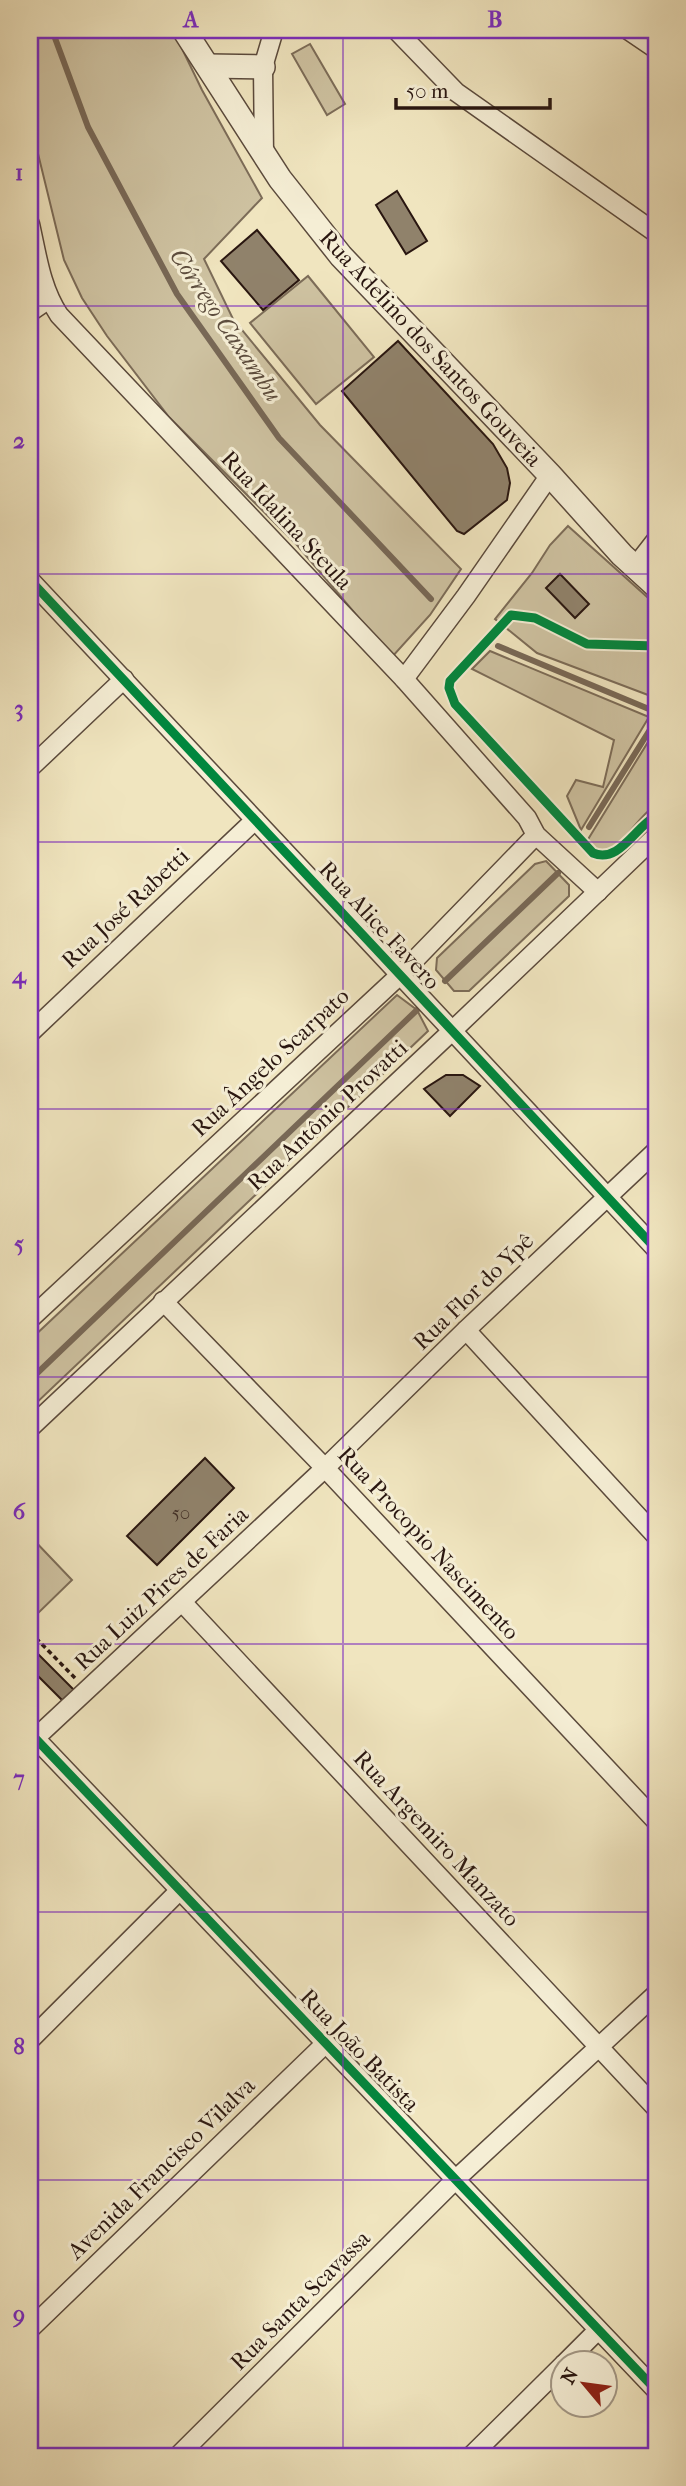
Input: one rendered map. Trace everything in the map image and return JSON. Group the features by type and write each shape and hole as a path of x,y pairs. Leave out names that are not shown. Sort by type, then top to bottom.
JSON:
{"street":[{"name":"Rua Adelino dos Santos Gouveia","path":"184,30 280,179 341,256 550,475 466,596 404,679"},
{"path":"264,155 263,67 274,30"},
{"path":"396,30 456,92 656,233"},
{"path":"628,30 656,49"},
{"path":"208,66 263,67"},
{"name":"Rua Idalina Steula","path":"30,224 49,299 59,314 404,679 527,818 536,835 598,892"},
{"path":"30,312 49,299"},
{"path":"550,475 656,586"},
{"path":"635,567 656,541"},
{"name":"Rua Alice Favero","path":"30,580 656,1249"},
{"path":"30,768 124,680"},
{"name":"Rua José Rabetti","path":"30,1033 255,820"},
{"name":"Rua Ângelo Scarpato","path":"30,1319 401,974 536,835"},
{"name":"Rua Antônio Provatti","path":"30,1428 656,836"},
{"name":"Rua Flor do Ypê","path":"325,1468 466,1330 656,1151"},
{"name":"Rua Procopio Nascimento","path":"163,1301 325,1468 656,1821"},
{"path":"466,1330 656,1536"},
{"name":"Rua Luiz Pires de Faria","path":"32,1741 325,1468"},
{"name":"Rua Argemiro Manzato","path":"182,1602 656,2108"},
{"name":"Rua João Batista","path":"32,1741 180,1890 656,2390"},
{"path":"30,2040 180,1890"},
{"name":"Rua Santa Scavassa","path":"178,2456 456,2179 656,1994"},
{"name":"Avenida Francisco Vilalva","path":"30,2329 326,2043"},
{"path":"578,2350 598,2330"},
{"path":"471,2456 550,2378"}],"path":[{"path":"30,1632 80,1684"}],"shaded area":[{"path":"30,30 173,30 202,90 262,198 204,259 233,319 320,425 461,569 430,615 392,657 297,545 169,417 107,336 82,298 64,260 30,121"},
{"path":"310,44 345,104 327,115 292,54"},
{"path":"308,276 374,357 316,404 250,323"},
{"path":"568,526 656,605 656,698 537,653 495,619 532,573 550,545"},
{"path":"490,651 649,717 581,830 567,796 576,780 603,787 614,740 472,669"},
{"path":"656,729 656,805 610,849 601,853 592,849 587,841"},
{"path":"546,861 569,885 569,896 469,991 454,991 436,970 437,958 535,864"},
{"path":"397,995 417,1010 428,1031 30,1409 30,1340"},
{"path":"30,1536 72,1580 30,1621"}],"building":[{"path":"397,191 427,241 406,254 376,205"},
{"path":"257,230 299,280 263,310 221,261"},
{"path":"398,341 493,444 507,468 510,483 507,500 464,534 457,531 342,391"},
{"path":"560,574 589,604 575,618 546,588"},
{"path":"446,1075 463,1075 480,1086 450,1116 424,1089"},
{"path":"205,1458 234,1488 157,1565 127,1536"},
{"path":"30,1646 75,1691 64,1702 30,1668"}],"waterway":[{"name":"Córrego Caxambu","path":"52,30 88,127 177,294 279,438 431,599"},
{"name":"Córrego Caxambu","path":"498,646 656,712"},
{"path":"589,827 656,720"},
{"path":"445,981 558,873"},
{"path":"30,1380 417,1010"}],"cycle path":[{"path":"30,580 656,1249"},
{"path":"656,646 587,644 535,618 511,615 450,681 449,688 455,704 593,853 602,855 619,849 656,816"},
{"path":"35,1738 656,2390"}]}
